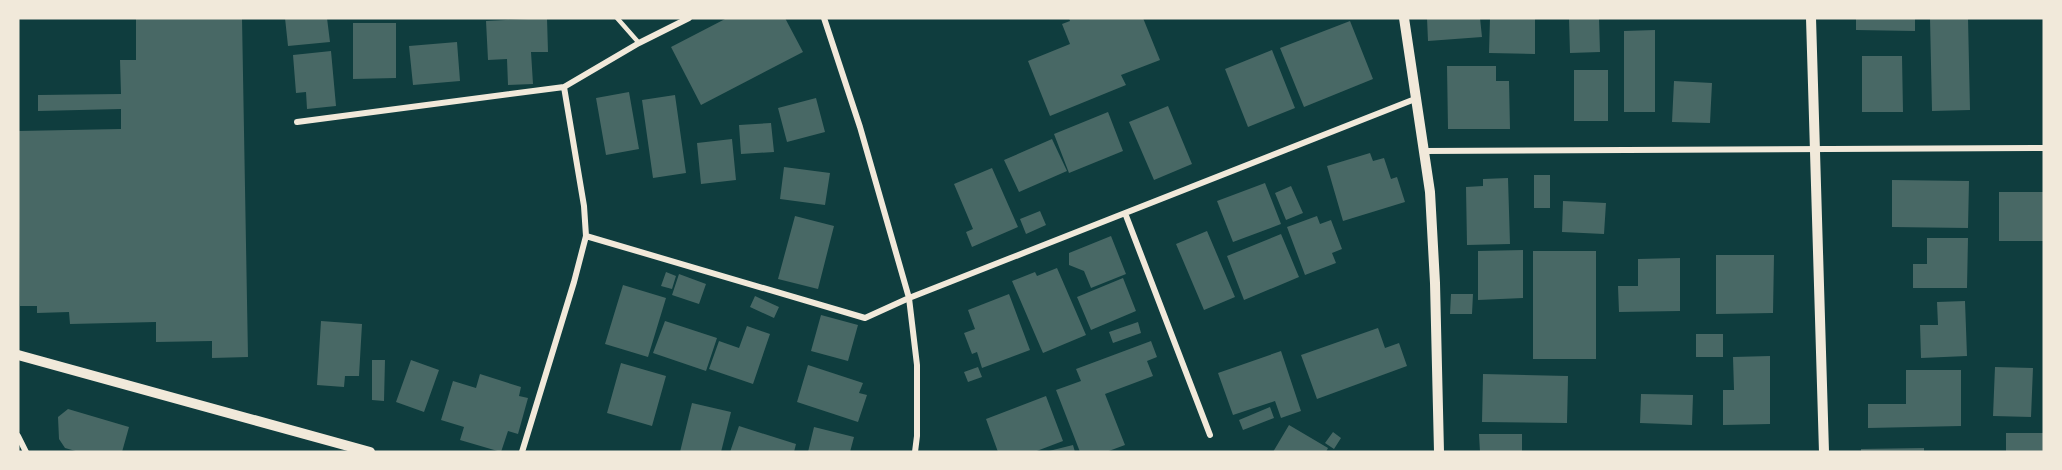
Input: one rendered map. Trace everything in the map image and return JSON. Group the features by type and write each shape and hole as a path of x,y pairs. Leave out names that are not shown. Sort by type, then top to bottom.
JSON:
{"street":[{"path":"297,122 564,87 639,43 689,18"},
{"path":"824,18 860,127 909,298 917,365 915,452"},
{"path":"1404,18 1430,192 1435,283 1439,452"},
{"path":"1811,18 1824,452"},
{"path":"522,452 586,236 584,206 564,87"},
{"path":"586,236 865,318 909,298 1415,99"},
{"path":"1424,151 2044,148"},
{"path":"1125,213 1210,435"},
{"path":"18,355 370,452"},
{"path":"18,436 26,452"}],"lane":[{"path":"617,18 639,43"}],"building":[{"path":"136,18 242,18 248,357 212,358 212,341 156,342 156,322 70,324 69,312 37,313 37,306 20,306 18,131 121,129 121,109 38,111 38,95 121,94 120,60 136,60"},
{"path":"285,18 327,18 330,42 288,46"},
{"path":"547,18 548,52 531,52 533,84 508,85 507,59 488,60 486,21"},
{"path":"727,18 785,18 803,52 701,105 671,47"},
{"path":"1069,18 1143,18 1160,60 1121,75 1126,85 1050,116 1028,61 1070,44 1062,24 1070,21"},
{"path":"1427,18 1480,18 1482,37 1428,41"},
{"path":"1490,18 1535,18 1535,54 1489,53"},
{"path":"1569,18 1599,18 1600,52 1570,53"},
{"path":"1856,18 1915,18 1915,31 1856,30"},
{"path":"1930,18 1968,18 1970,110 1932,111"},
{"path":"1350,21 1373,79 1304,107 1280,48"},
{"path":"353,23 396,23 396,78 353,79"},
{"path":"1655,30 1655,112 1624,112 1624,31"},
{"path":"457,42 460,81 413,85 409,46"},
{"path":"1272,50 1295,108 1248,127 1225,69"},
{"path":"331,51 336,106 307,109 306,92 296,93 293,55"},
{"path":"1862,56 1902,56 1903,112 1862,112"},
{"path":"1447,66 1496,66 1496,81 1509,81 1510,129 1448,129"},
{"path":"1574,70 1608,70 1608,121 1574,121"},
{"path":"1674,81 1712,83 1710,123 1672,122"},
{"path":"629,92 639,149 606,155 596,98"},
{"path":"675,95 686,173 653,178 642,100"},
{"path":"816,98 825,132 787,142 778,108"},
{"path":"1168,106 1192,164 1154,180 1129,122"},
{"path":"1108,112 1123,151 1069,173 1054,134"},
{"path":"771,123 774,152 741,154 739,125"},
{"path":"732,139 736,180 701,184 697,143"},
{"path":"1052,139 1067,171 1019,192 1004,160"},
{"path":"1370,153 1373,161 1384,158 1391,179 1397,177 1405,202 1343,221 1327,166"},
{"path":"784,167 830,173 825,205 780,199"},
{"path":"992,168 1018,227 972,247 966,232 973,229 954,184"},
{"path":"1534,175 1550,175 1550,208 1534,208"},
{"path":"1508,178 1510,244 1467,245 1466,187 1483,186 1483,179"},
{"path":"1892,180 1969,181 1968,228 1892,227"},
{"path":"1265,183 1281,224 1233,242 1217,201"},
{"path":"1291,186 1303,213 1286,220 1275,193"},
{"path":"1999,192 2044,192 2044,241 1999,241"},
{"path":"1563,201 1606,203 1604,234 1562,232"},
{"path":"1040,211 1046,225 1026,234 1020,219"},
{"path":"795,216 834,226 818,289 778,279"},
{"path":"1317,216 1320,224 1331,220 1342,249 1332,253 1336,263 1305,275 1287,227"},
{"path":"1207,231 1235,297 1204,310 1176,244"},
{"path":"1281,234 1299,277 1244,300 1227,256"},
{"path":"1111,236 1126,274 1091,288 1084,271 1069,265 1069,253"},
{"path":"1927,238 1968,238 1967,288 1913,288 1913,264 1927,264"},
{"path":"1523,250 1523,298 1478,300 1478,251"},
{"path":"1533,251 1596,251 1596,359 1533,359"},
{"path":"1716,255 1774,255 1773,313 1716,314"},
{"path":"1680,258 1680,311 1619,312 1618,286 1638,286 1638,259"},
{"path":"1057,268 1086,335 1043,353 1012,281 1035,272 1037,276"},
{"path":"666,272 676,276 672,289 661,286"},
{"path":"679,274 706,284 699,304 672,295"},
{"path":"1123,278 1136,311 1091,330 1077,297"},
{"path":"623,285 666,298 648,357 605,344"},
{"path":"1009,294 1030,350 982,368 977,352 972,354 964,333 975,329 968,310"},
{"path":"1451,294 1473,294 1472,314 1450,314"},
{"path":"755,296 779,307 774,318 750,307"},
{"path":"1965,301 1967,356 1921,358 1920,325 1938,325 1937,302"},
{"path":"821,315 858,325 848,361 811,351"},
{"path":"321,321 362,324 359,376 345,376 344,387 317,385"},
{"path":"665,321 717,338 706,371 653,353"},
{"path":"1138,322 1141,333 1113,343 1109,332"},
{"path":"747,326 770,334 753,384 709,369 719,341 739,348"},
{"path":"1378,328 1385,348 1399,343 1407,366 1317,399 1301,355"},
{"path":"1696,334 1723,334 1723,357 1696,357"},
{"path":"1151,341 1157,357 1147,361 1153,376 1105,394 1125,445 1106,452 1080,452 1056,390 1081,381 1076,369"},
{"path":"1281,351 1301,411 1281,418 1275,401 1233,415 1218,373"},
{"path":"1770,356 1770,424 1723,425 1723,390 1734,390 1733,357"},
{"path":"372,360 385,360 384,401 372,400"},
{"path":"411,360 439,370 424,412 396,402"},
{"path":"621,363 666,376 652,426 607,413"},
{"path":"808,365 863,383 859,393 867,395 858,422 797,402"},
{"path":"978,367 982,377 968,382 964,372"},
{"path":"1995,367 2033,368 2031,417 1993,416"},
{"path":"1906,370 1961,370 1961,426 1868,428 1868,404 1906,404"},
{"path":"480,374 521,387 519,396 528,398 518,434 508,431 501,452 460,440 464,427 441,420 453,381 476,388"},
{"path":"1483,374 1568,376 1567,423 1482,422"},
{"path":"1641,394 1693,395 1692,425 1640,423"},
{"path":"1046,396 1063,441 1034,452 998,452 986,419"},
{"path":"692,403 731,412 721,452 680,452"},
{"path":"1270,407 1274,418 1243,430 1239,420"},
{"path":"68,409 129,427 122,452 79,452 65,448 59,439 58,417"},
{"path":"1289,425 1328,448 1326,452 1273,452"},
{"path":"739,426 796,444 794,452 730,452"},
{"path":"814,427 854,437 850,452 808,452"},
{"path":"1333,432 1341,438 1334,449 1325,443"},
{"path":"2006,433 2044,433 2044,452 2006,452"},
{"path":"1479,434 1522,434 1522,452 1480,452"},
{"path":"1073,445 1075,452 1049,452 1049,451"},
{"path":"1924,448 1924,452 1861,452 1861,449"}]}
